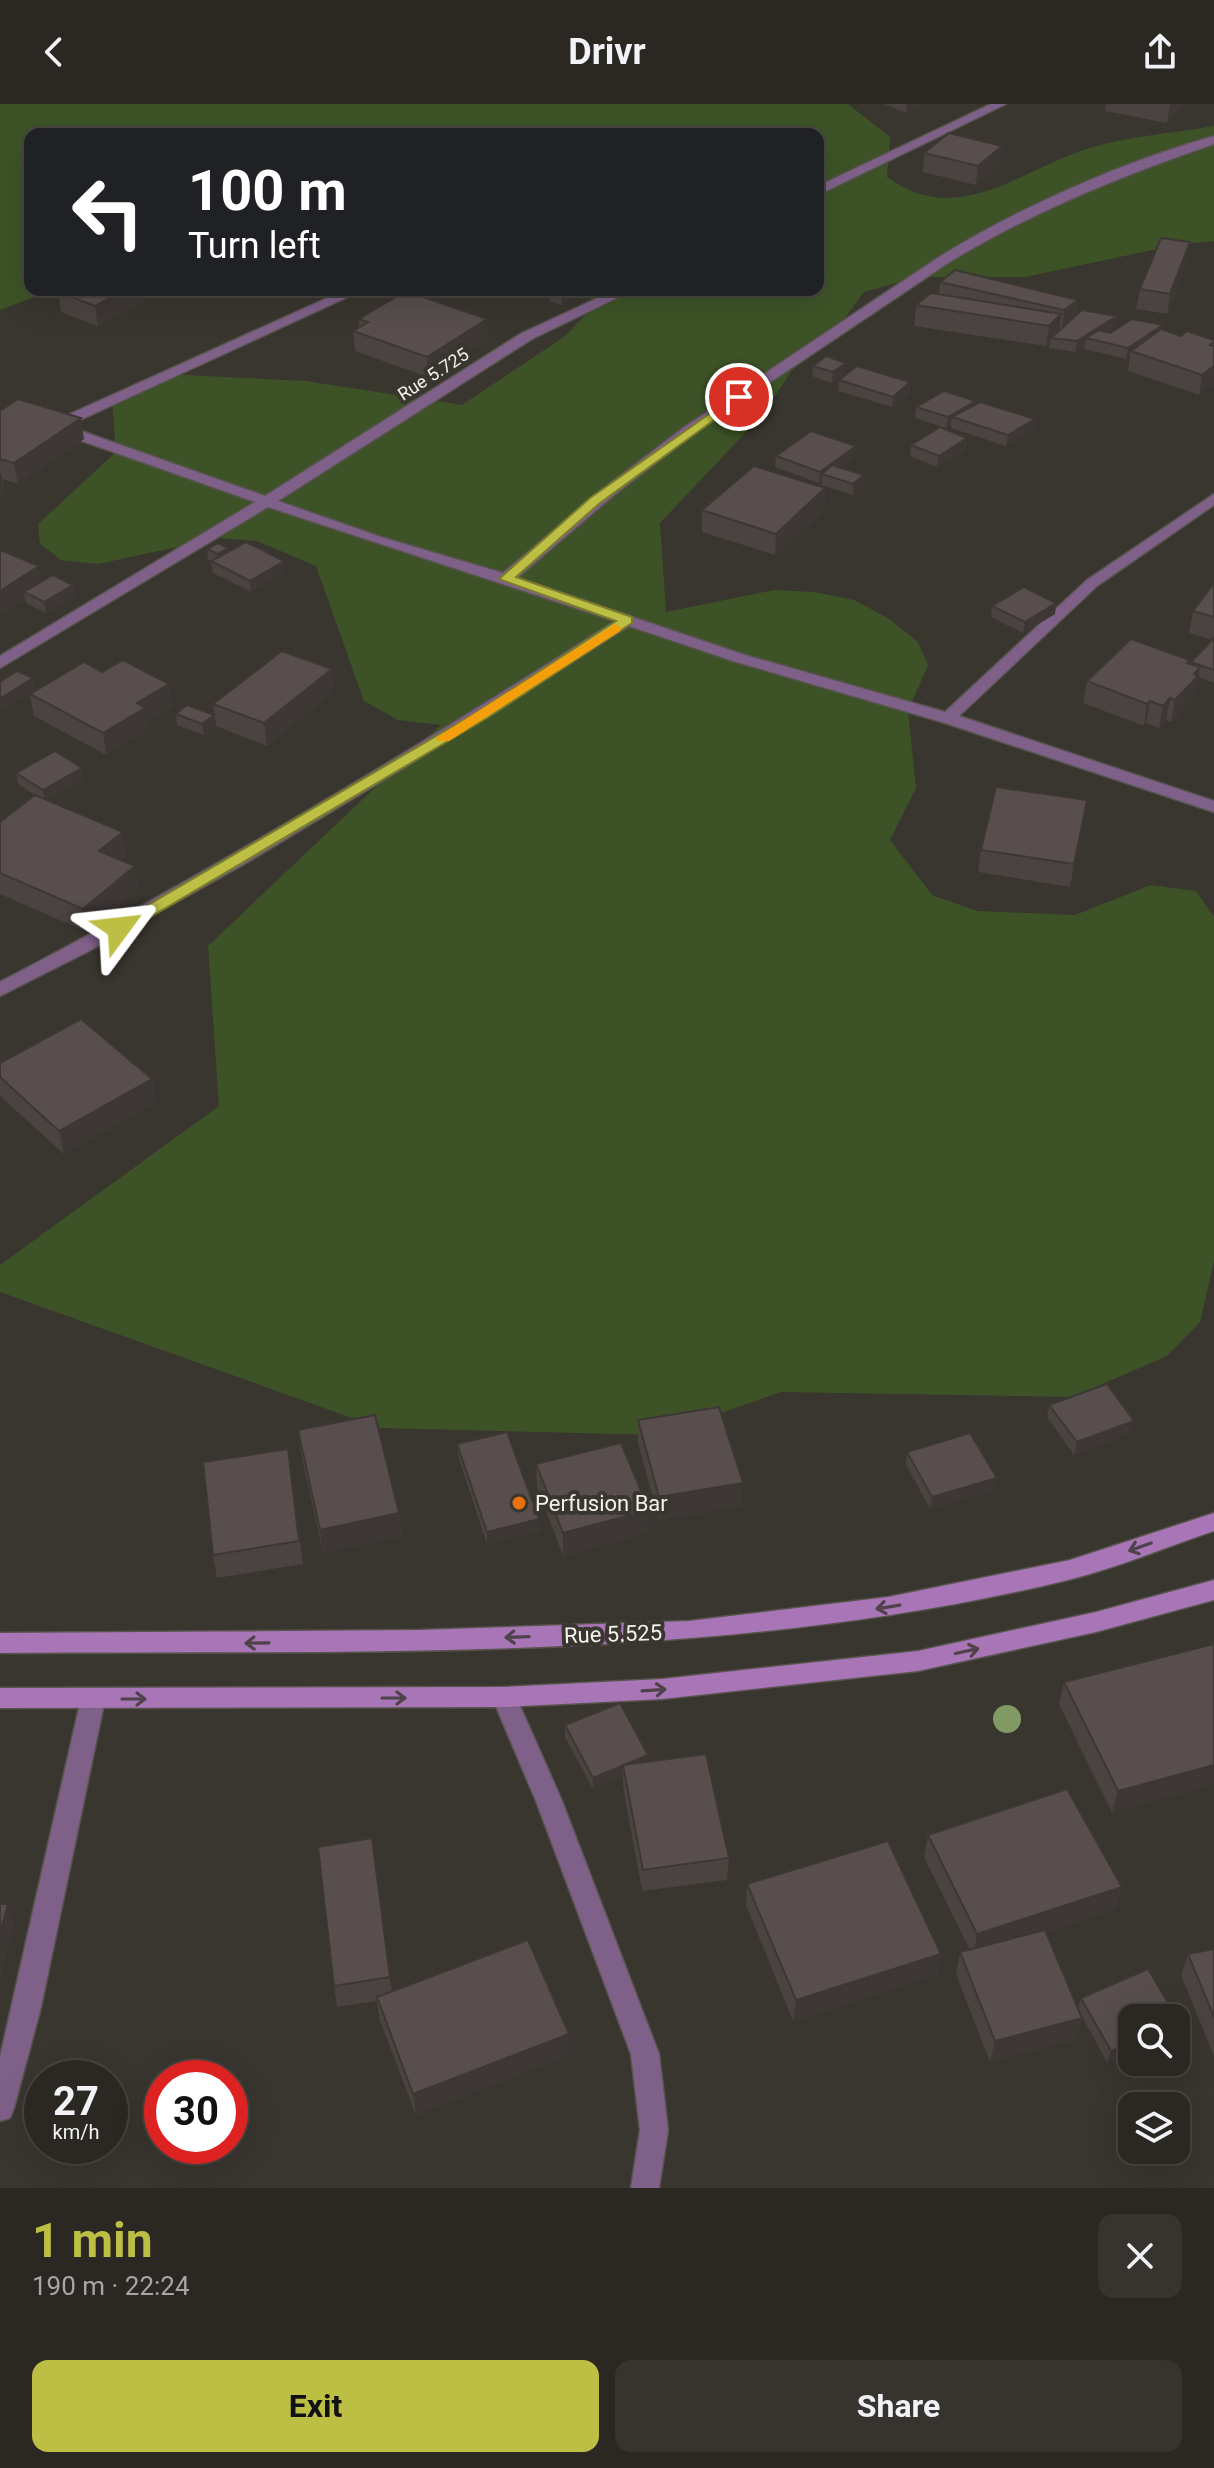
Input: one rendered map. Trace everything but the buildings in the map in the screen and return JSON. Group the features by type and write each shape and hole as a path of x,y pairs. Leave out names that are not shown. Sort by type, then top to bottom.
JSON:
{"street":[{"path":"824,188 1000,104"},
{"path":"506,579 595,501 716,411 830,338 906,283 984,237 1063,199 1133,167 1214,140"},
{"path":"342,296 48,423 266,502 739,658 948,718 1214,807"},
{"name":"Rue 5.725","path":"0,663 266,502 527,336 613,296"},
{"path":"948,718 1092,583 1214,498"},
{"path":"0,990 119,928 267,843 482,715 627,620"},
{"name":"Rue 5.525","path":"0,1643 419,1640 689,1631 888,1607 1070,1570 1214,1522"},
{"path":"0,1698 504,1697 662,1689 918,1661 1096,1622 1214,1591"},
{"path":"504,1697 549,1801 645,2054 654,2130 645,2188"},
{"path":"0,2108 27,2007 93,1699"}],"green space":[{"path":"0,104 848,104 890,137 887,177 914,192 940,198 990,190 1093,147 1214,126 1214,241 1176,245 1025,277 918,277 864,292 830,338 797,362 765,412 660,523 666,612 774,590 814,592 854,600 888,618 918,642 928,665 908,711 916,788 890,840 932,895 977,911 1075,915 1151,885 1196,891 1214,917 1214,1261 1200,1322 1167,1356 1072,1397 781,1392 657,1435 380,1428 0,1292 0,1265 219,1106 208,946 441,725 398,720 364,701 316,566 257,541 219,538 98,564 61,560 40,544 38,524 116,452 112,400 165,374 305,381 462,405 564,337 594,306 590,296 824,296 824,128 24,128 24,296 37,296 0,310"}],"slow traffic":[{"path":"443,738 615,628"}],"place":[{"name":"Perfusion Bar","path":"519,1503"}],"route":[{"path":"119,928 482,715 627,620 506,579 595,501 739,397"}]}
